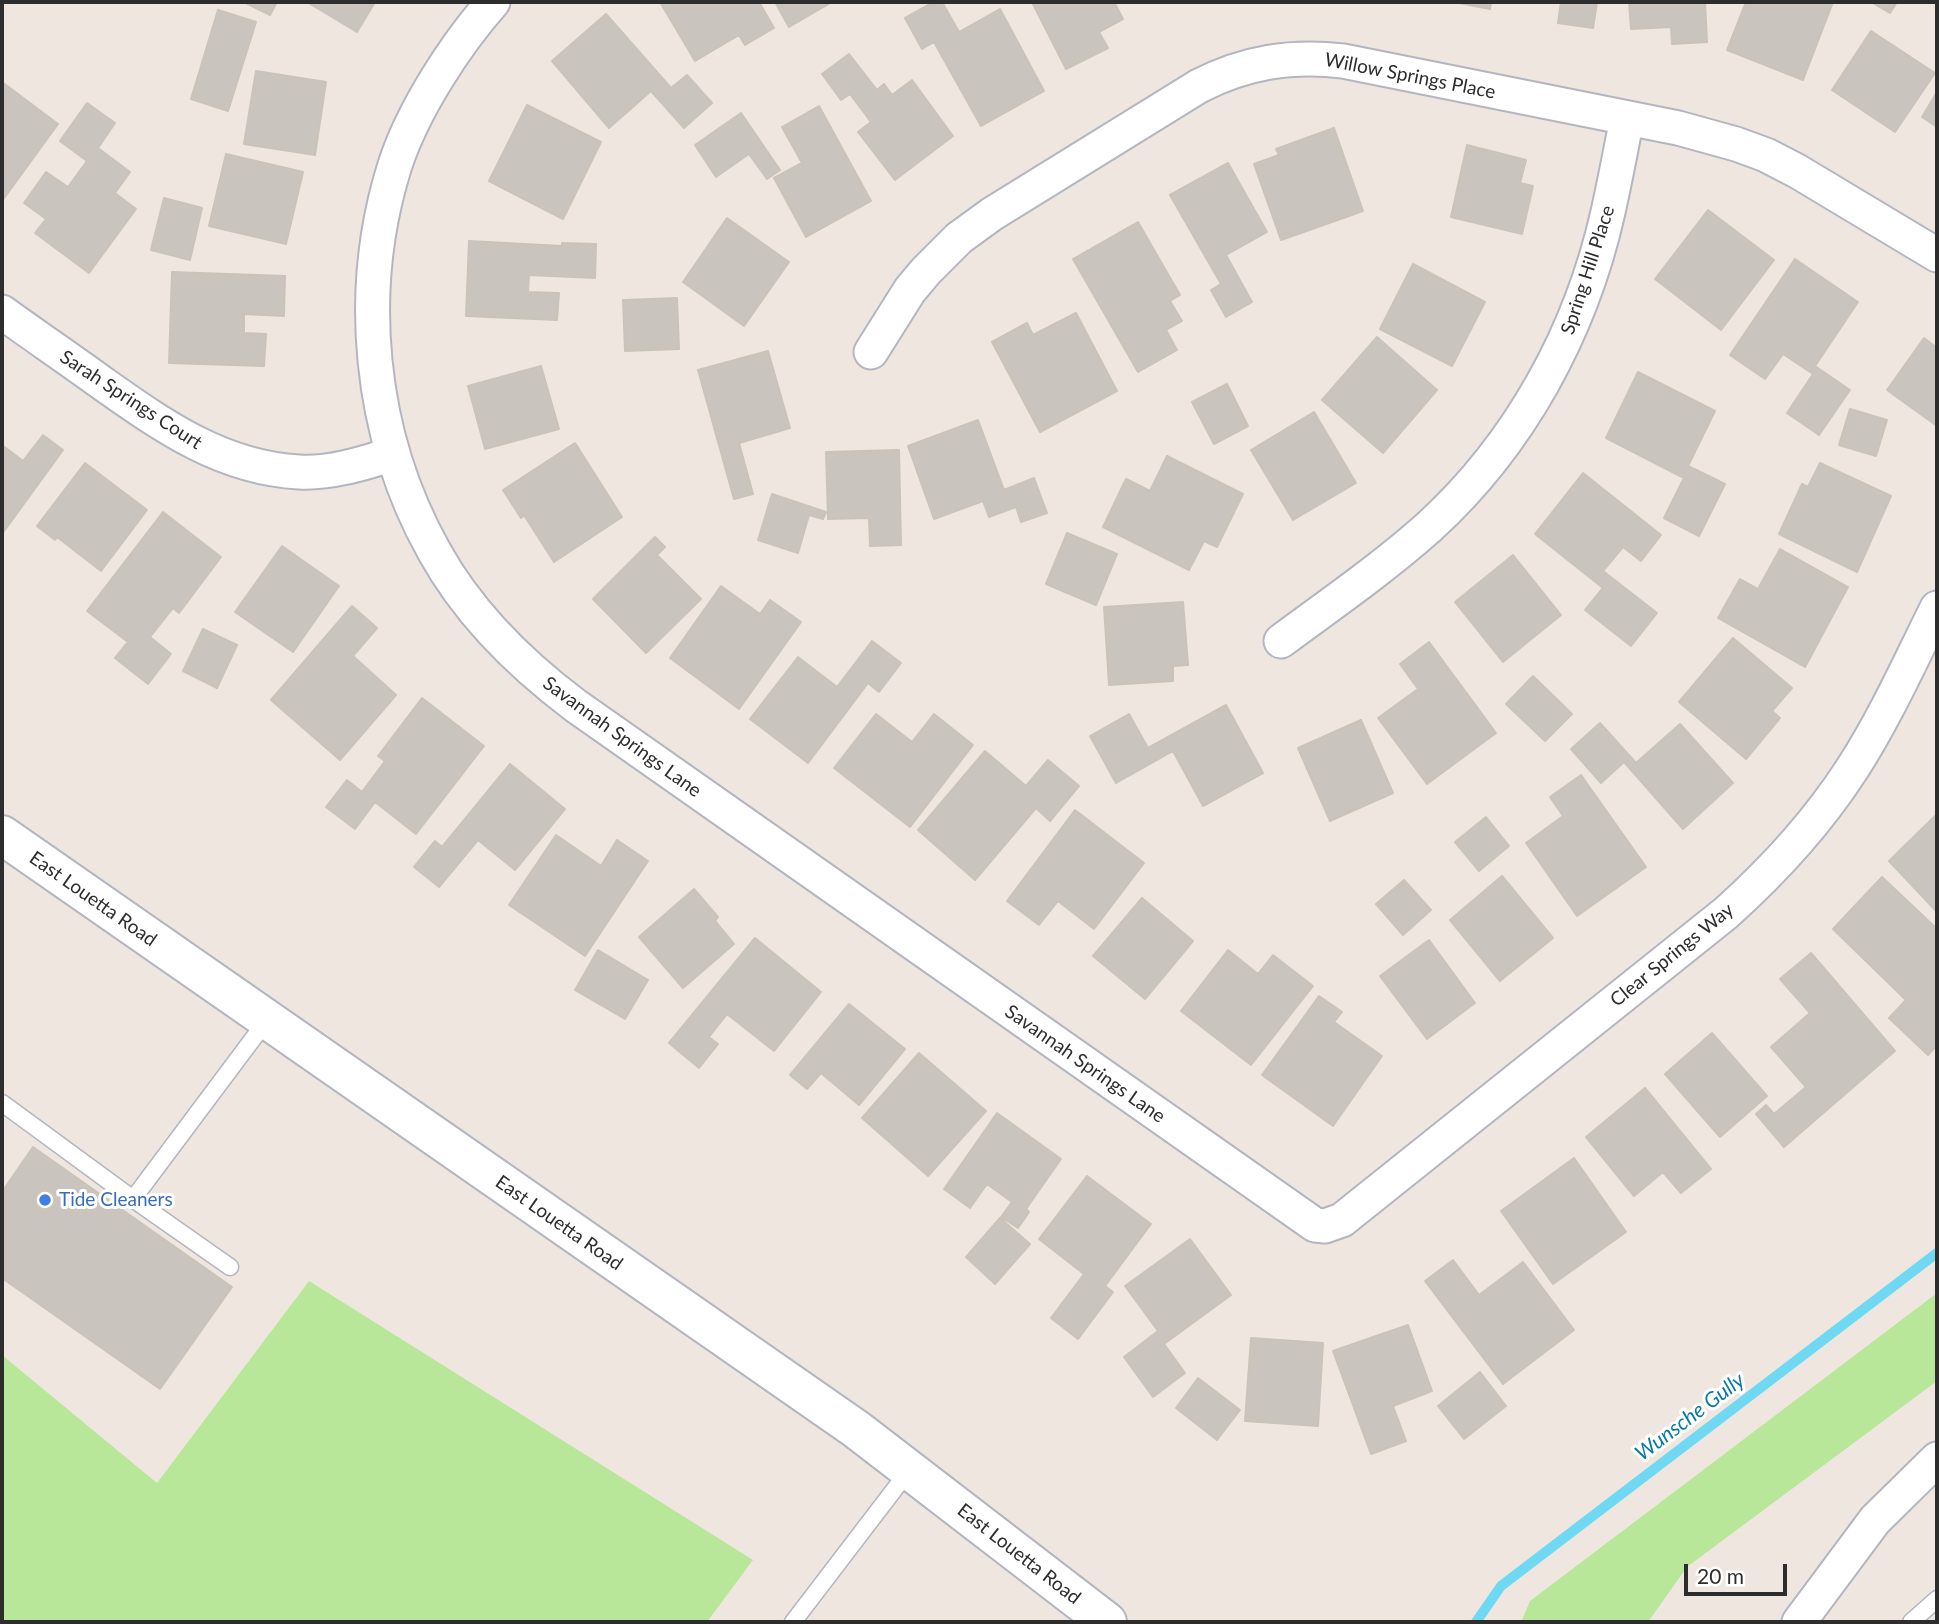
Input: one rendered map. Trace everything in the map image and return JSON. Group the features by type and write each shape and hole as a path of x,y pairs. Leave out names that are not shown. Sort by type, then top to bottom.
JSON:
{"main road":[{"name":"East Louetta Road","path":"2,835 856,1429 1107,1622"}],"street":[{"name":"Savannah Springs Lane","path":"493,2 475,23 424,101 396,163 385,201 374,269 374,358 393,454 418,518 446,571 497,636 543,680 576,706 1309,1222 1325,1226"},
{"name":"Willow Springs Place","path":"871,352 910,290 926,271 958,238 992,214 1222,74 1310,57 1343,61 1708,136 1766,155 1797,171 1937,255"},
{"name":"Spring Hill Place","path":"1281,641 1430,526 1484,470 1521,419 1552,368 1581,303 1608,213 1627,118"},
{"name":"Sarah Springs Court","path":"2,312 163,426 218,455 258,466 301,472 347,466 393,454"},
{"name":"Clear Springs Way","path":"1325,1226 1342,1220 1757,886 1819,815 1852,769 1879,723 1937,608"},
{"path":"1799,1622 1875,1520 1937,1459"}],"lane":[{"path":"132,1199 267,1020"},
{"path":"2,1103 230,1267"},
{"path":"793,1622 910,1469"},
{"path":"1911,1622 1937,1599"}],"green space":[{"path":"309,1281 753,1560 707,1622 2,1622 2,1355 157,1483"},
{"path":"1937,1293 1937,1381 1687,1567 1648,1622 1521,1622 1530,1601"}],"building":[{"path":"244,2 277,2 270,15"},
{"path":"307,2 375,2 357,32"},
{"path":"660,2 759,2 774,28 745,45 739,35 695,61"},
{"path":"775,2 832,2 789,27"},
{"path":"934,2 942,2 959,32 1000,9 1044,91 981,126 934,42 922,49 905,18"},
{"path":"1114,2 1123,19 1099,32 1108,48 1066,69 1033,4"},
{"path":"1454,2 1491,2 1490,9"},
{"path":"1561,2 1597,2 1593,28 1558,23"},
{"path":"1629,2 1705,2 1707,42 1672,44 1671,27 1631,29"},
{"path":"1746,2 1833,2 1803,80 1727,50"},
{"path":"1871,2 1897,2 1890,13"},
{"path":"218,10 256,22 228,111 191,99"},
{"path":"606,14 671,88 687,75 712,103 684,128 651,91 609,128 552,61"},
{"path":"1871,31 1935,73 1895,132 1832,90"},
{"path":"849,54 877,90 884,84 892,95 912,80 953,136 895,180 858,132 871,122 850,94 841,100 822,74"},
{"path":"256,71 326,82 315,155 244,144"},
{"path":"2,82 58,124 2,201"},
{"path":"1937,92 1937,127 1922,117"},
{"path":"87,103 115,123 98,148 130,172 115,193 136,209 89,273 35,233 46,219 24,203 46,172 68,187 87,161 60,141"},
{"path":"527,105 601,142 563,219 489,181"},
{"path":"819,106 871,201 806,237 774,178 802,163 782,127"},
{"path":"741,113 780,170 767,179 749,154 716,177 695,145"},
{"path":"1334,128 1363,211 1281,240 1254,164 1279,155 1276,149"},
{"path":"1467,145 1526,160 1520,183 1533,186 1522,234 1451,217"},
{"path":"226,154 303,172 286,244 209,226"},
{"path":"1228,163 1267,232 1226,255 1252,302 1226,317 1211,290 1221,284 1170,195"},
{"path":"164,198 202,208 190,260 151,250"},
{"path":"1708,210 1774,260 1721,330 1655,279"},
{"path":"727,218 789,262 744,326 683,282"},
{"path":"1138,222 1180,295 1170,301 1182,321 1166,330 1177,350 1138,372 1073,259"},
{"path":"469,241 562,246 562,243 596,244 595,278 529,275 528,292 559,293 557,320 466,316"},
{"path":"1795,259 1858,302 1815,366 1850,390 1819,435 1787,413 1813,374 1783,354 1765,379 1730,355"},
{"path":"1413,264 1485,302 1452,366 1380,329"},
{"path":"172,272 285,276 284,316 244,314 244,333 266,334 264,366 169,363"},
{"path":"677,298 679,349 625,351 623,300"},
{"path":"1076,313 1117,391 1040,432 992,342 1027,323 1033,335"},
{"path":"1377,337 1437,390 1383,453 1322,400"},
{"path":"1924,338 1937,348 1937,426 1887,390"},
{"path":"768,351 790,428 739,443 753,494 734,499 698,370"},
{"path":"541,366 559,429 485,449 468,386"},
{"path":"1638,372 1715,411 1688,466 1725,484 1699,536 1664,518 1684,478 1606,438"},
{"path":"1227,384 1248,426 1214,444 1192,402"},
{"path":"1850,409 1887,420 1876,456 1839,445"},
{"path":"1314,412 1356,483 1293,520 1251,450"},
{"path":"978,420 1004,490 1034,478 1047,513 1021,522 1016,507 989,517 983,501 934,519 908,446"},
{"path":"43,435 63,450 2,534 2,445 23,461"},
{"path":"575,443 622,517 554,562 524,515 521,518 503,490"},
{"path":"899,450 901,545 870,546 869,518 828,519 826,452"},
{"path":"1167,456 1243,494 1217,547 1204,541 1189,570 1103,527 1126,479 1150,491"},
{"path":"85,463 147,510 101,571 57,537 55,540 37,526"},
{"path":"1820,463 1891,496 1857,572 1779,534 1802,484 1808,487"},
{"path":"1583,473 1661,535 1641,561 1623,547 1603,571 1657,613 1631,646 1585,610 1603,588 1535,534"},
{"path":"772,494 826,512 823,519 809,515 798,553 758,540"},
{"path":"163,512 221,557 179,613 173,608 150,637 171,654 148,684 115,658 128,642 87,611"},
{"path":"1067,533 1117,554 1096,605 1046,584"},
{"path":"655,537 665,547 657,555 701,599 646,653 593,599"},
{"path":"282,546 339,586 293,652 235,612"},
{"path":"1780,549 1848,587 1805,667 1718,618 1740,579 1758,589"},
{"path":"1513,555 1561,615 1503,662 1455,602"},
{"path":"721,586 760,614 770,600 801,622 739,709 670,658"},
{"path":"1183,602 1188,665 1173,666 1173,681 1109,685 1104,607"},
{"path":"352,606 377,628 353,656 396,695 340,760 271,700"},
{"path":"203,629 237,645 217,688 183,671"},
{"path":"1733,638 1792,688 1772,711 1780,718 1746,759 1679,702"},
{"path":"872,641 901,663 879,692 868,683 808,763 750,719 798,657 837,687"},
{"path":"1429,642 1496,733 1427,784 1378,718 1418,689 1400,664"},
{"path":"1533,676 1572,714 1545,741 1506,704"},
{"path":"422,698 484,746 416,834 375,802 355,829 326,807 347,780 362,792 385,761 378,756"},
{"path":"1226,705 1263,773 1203,806 1173,751 1116,783 1090,736 1129,714 1148,748"},
{"path":"876,714 912,742 934,714 973,745 910,827 834,768"},
{"path":"1361,720 1393,793 1330,821 1298,748"},
{"path":"1600,723 1636,763 1680,724 1733,783 1683,829 1624,762 1601,783 1571,749"},
{"path":"985,751 1026,786 1048,760 1079,786 1050,821 1036,808 975,880 918,830"},
{"path":"510,764 565,809 515,870 478,840 439,887 414,867 435,841 442,847"},
{"path":"1581,775 1646,867 1577,916 1526,843 1563,816 1550,797"},
{"path":"1075,810 1144,863 1094,929 1058,901 1039,925 1007,901"},
{"path":"1937,814 1937,912 1889,861"},
{"path":"1486,817 1509,846 1479,871 1455,842"},
{"path":"556,835 601,866 617,840 648,861 585,956 509,905"},
{"path":"1502,876 1553,938 1500,981 1450,920"},
{"path":"1882,877 1937,929 1937,1045 1928,1055 1889,1018 1906,1000 1833,929"},
{"path":"1404,880 1431,910 1403,935 1376,904"},
{"path":"694,889 718,917 715,921 734,944 683,988 639,937"},
{"path":"1142,898 1193,941 1145,999 1093,956"},
{"path":"755,938 821,992 774,1051 727,1014 709,1037 718,1044 699,1068 669,1043"},
{"path":"1429,940 1475,1003 1427,1039 1380,976"},
{"path":"598,950 648,980 625,1019 575,990"},
{"path":"1228,950 1258,974 1273,955 1313,986 1251,1065 1181,1011"},
{"path":"1811,953 1895,1051 1784,1147 1756,1114 1766,1105 1774,1114 1806,1087 1771,1047 1810,1013 1780,979"},
{"path":"1319,996 1342,1012 1334,1022 1382,1056 1333,1126 1262,1075"},
{"path":"849,1004 905,1049 859,1105 821,1073 807,1089 790,1075"},
{"path":"1712,1033 1767,1096 1720,1137 1665,1074"},
{"path":"919,1053 986,1111 928,1176 862,1118"},
{"path":"1645,1088 1711,1169 1681,1193 1663,1172 1634,1196 1586,1137"},
{"path":"997,1113 1061,1159 1026,1209 1029,1212 1018,1228 1001,1217 1012,1202 987,1184 970,1208 944,1189"},
{"path":"33,1147 232,1287 160,1389 2,1278 2,1192"},
{"path":"1574,1158 1626,1232 1553,1284 1501,1211"},
{"path":"1087,1176 1151,1224 1105,1286 1113,1292 1078,1339 1051,1318 1084,1274 1039,1239"},
{"path":"1000,1218 1030,1244 995,1284 966,1257"},
{"path":"1190,1239 1231,1295 1164,1344 1185,1373 1153,1397 1124,1357 1158,1331 1125,1286"},
{"path":"1453,1260 1479,1295 1523,1262 1574,1330 1503,1384 1425,1281"},
{"path":"1408,1325 1432,1391 1393,1406 1406,1441 1371,1454 1333,1351"},
{"path":"1251,1338 1323,1343 1318,1426 1245,1421"},
{"path":"1480,1372 1506,1406 1464,1439 1438,1406"},
{"path":"1198,1378 1240,1410 1217,1440 1176,1408"}],"waterway":[{"name":"Wunsche Gully","path":"1476,1622 1501,1586 1937,1253"}],"place":[{"name":"Tide Cleaners","path":"45,1200"}]}
